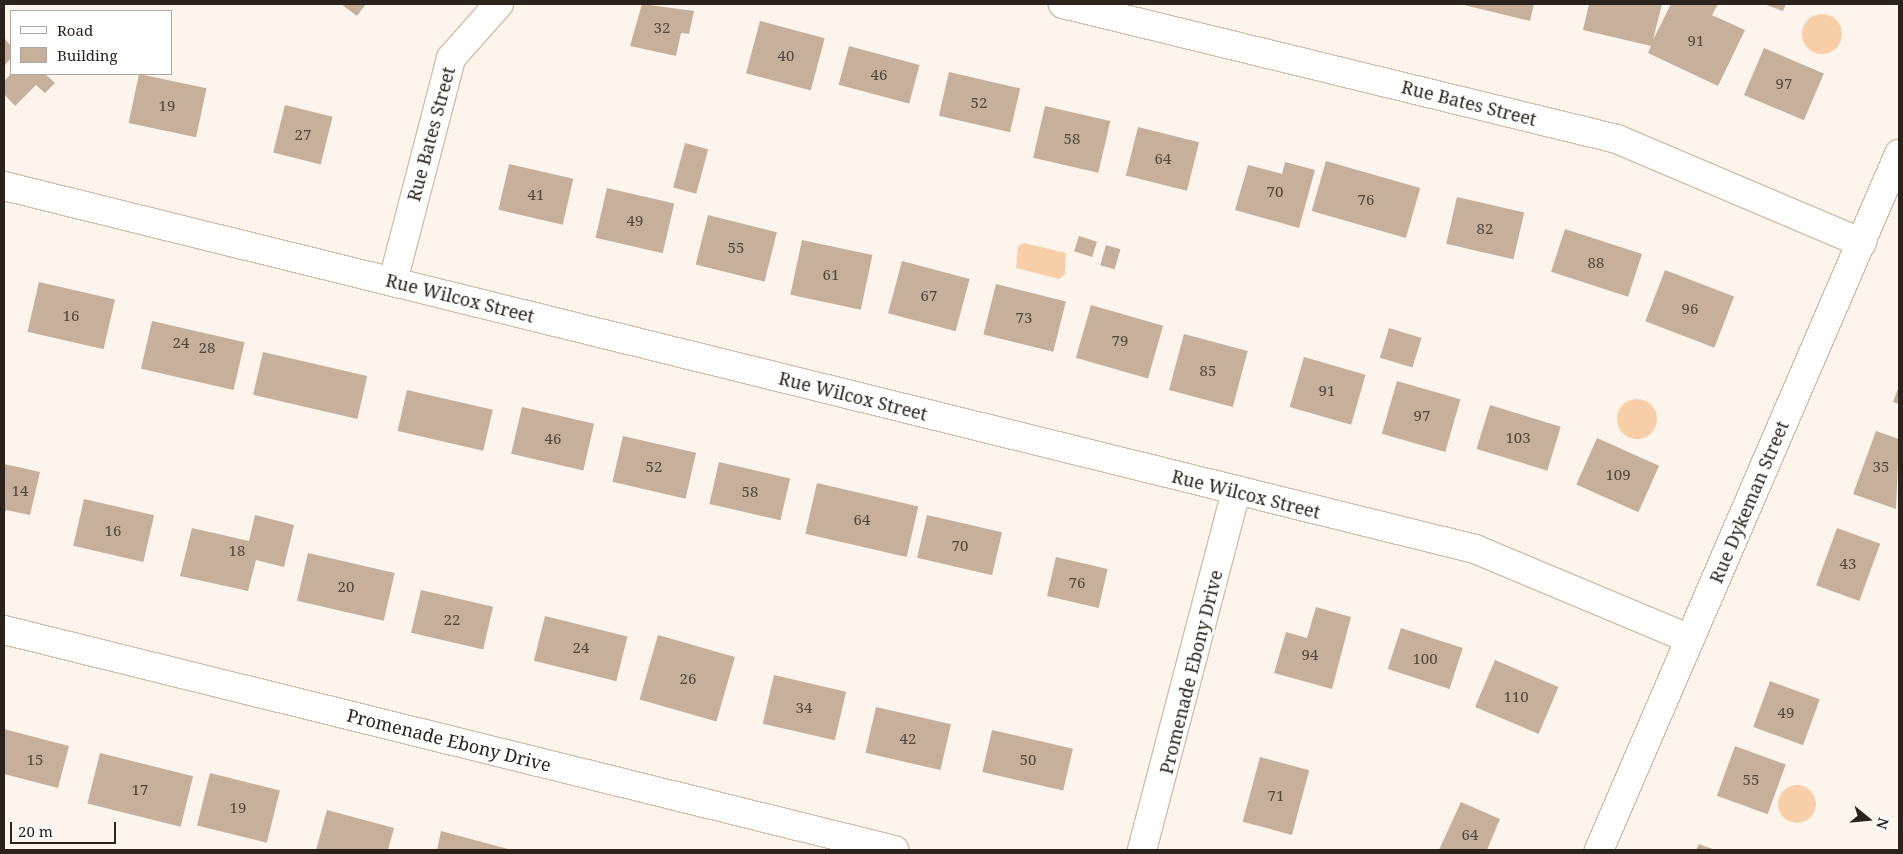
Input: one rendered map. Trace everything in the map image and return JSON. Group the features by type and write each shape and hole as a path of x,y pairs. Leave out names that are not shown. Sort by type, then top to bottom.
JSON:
{"street":[{"name":"Rue Bates Street","path":"392,281 451,58 499,4"},
{"name":"Rue Bates Street","path":"1063,4 1617,139 1862,243"},
{"name":"Rue Dykeman Street","path":"1599,850 1899,154"},
{"name":"Rue Wilcox Street","path":"4,186 1236,492 1475,549 1690,639"},
{"name":"Promenade Ebony Drive","path":"1142,850 1236,492"},
{"name":"Promenade Ebony Drive","path":"4,630 894,850"}],"shaded area":[{"path":"1826,14 1833,17 1839,23 1842,34 1841,42 1833,51 1826,54 1818,54 1811,51 1803,42 1802,30 1805,23 1814,15"},
{"path":"1024,243 1066,253 1065,274 1059,279 1016,268 1018,246"},
{"path":"1637,399 1651,405 1657,419 1651,433 1637,439 1623,433 1617,419 1623,405"},
{"path":"1797,785 1811,790 1816,804 1811,818 1797,823 1783,818 1778,804 1783,790"}],"building":[{"path":"341,4 366,4 357,16"},
{"path":"642,4 694,11 689,34 681,33 676,56 630,46"},
{"path":"1460,4 1534,4 1530,21"},
{"path":"1589,4 1662,4 1653,40 1671,4 1718,4 1712,15 1745,30 1718,86 1648,53 1651,46 1583,30"},
{"path":"1764,4 1786,4 1783,11"},
{"path":"760,21 825,38 811,91 746,73"},
{"path":"4,38 10,45 10,59 4,66"},
{"path":"849,46 920,65 909,104 839,85"},
{"path":"1764,48 1824,73 1804,120 1744,95"},
{"path":"949,72 1020,88 1010,132 939,116"},
{"path":"10,75 46,75 55,83 45,93 36,85 15,106 4,94 4,81"},
{"path":"139,75 206,88 196,137 129,123"},
{"path":"285,105 333,117 321,164 273,153"},
{"path":"1045,106 1110,121 1098,173 1033,158"},
{"path":"1138,127 1199,142 1187,191 1126,176"},
{"path":"685,143 708,149 696,194 673,187"},
{"path":"1326,161 1420,188 1406,238 1312,211"},
{"path":"1285,162 1315,170 1299,228 1235,210 1248,165 1282,174"},
{"path":"509,164 573,179 563,225 498,210"},
{"path":"607,188 674,204 663,253 596,238"},
{"path":"1457,197 1524,213 1513,259 1446,244"},
{"path":"708,215 777,232 765,282 696,264"},
{"path":"1565,229 1642,254 1628,297 1551,272"},
{"path":"1079,236 1097,242 1092,257 1074,251"},
{"path":"802,240 872,255 861,310 790,295"},
{"path":"1106,245 1120,249 1115,269 1100,265"},
{"path":"902,261 970,279 956,331 888,313"},
{"path":"1665,270 1734,297 1714,348 1645,321"},
{"path":"39,282 115,300 104,349 28,332"},
{"path":"996,284 1066,301 1053,352 983,334"},
{"path":"1091,305 1163,326 1148,379 1076,358"},
{"path":"152,321 245,342 234,390 141,369"},
{"path":"1389,328 1422,338 1412,368 1380,358"},
{"path":"1184,334 1248,351 1233,407 1169,390"},
{"path":"263,352 367,376 357,419 253,395"},
{"path":"1304,357 1366,375 1351,425 1290,407"},
{"path":"1397,381 1460,399 1445,452 1382,434"},
{"path":"1899,386 1899,404 1893,402"},
{"path":"407,390 493,410 483,451 398,431"},
{"path":"1490,405 1561,427 1547,471 1477,449"},
{"path":"522,407 594,424 583,470 511,454"},
{"path":"1876,431 1899,439 1896,509 1853,494"},
{"path":"623,436 696,453 686,499 612,482"},
{"path":"1597,438 1659,466 1638,512 1576,485"},
{"path":"719,462 790,478 780,520 709,504"},
{"path":"4,464 40,472 30,515 6,510 4,516"},
{"path":"817,483 918,506 907,557 805,534"},
{"path":"84,499 154,515 143,562 73,546"},
{"path":"255,515 294,525 284,567 256,560 248,591 180,576 192,528 249,541"},
{"path":"927,515 1002,532 992,575 917,558"},
{"path":"1837,528 1880,544 1859,601 1816,585"},
{"path":"308,553 395,573 384,621 297,601"},
{"path":"1056,557 1108,569 1099,608 1047,596"},
{"path":"421,590 493,607 483,650 411,633"},
{"path":"1316,607 1351,617 1332,689 1274,673 1286,632 1307,638"},
{"path":"545,616 627,637 616,681 534,661"},
{"path":"1401,628 1463,648 1450,689 1388,669"},
{"path":"658,635 735,657 716,721 640,699"},
{"path":"1495,660 1559,687 1539,734 1475,707"},
{"path":"774,675 846,692 835,740 763,724"},
{"path":"1770,681 1820,699 1803,745 1753,727"},
{"path":"876,707 951,724 940,770 865,753"},
{"path":"4,729 69,746 58,788 4,774"},
{"path":"992,730 1073,749 1063,791 982,772"},
{"path":"1735,746 1786,764 1768,814 1717,796"},
{"path":"100,753 193,776 181,827 87,803"},
{"path":"1260,757 1309,770 1292,835 1243,822"},
{"path":"210,773 280,790 267,843 197,825"},
{"path":"1461,802 1500,819 1487,850 1439,850"},
{"path":"327,810 394,828 388,850 316,850"},
{"path":"441,831 512,850 437,850"},
{"path":"1699,844 1715,850 1696,850"}]}
